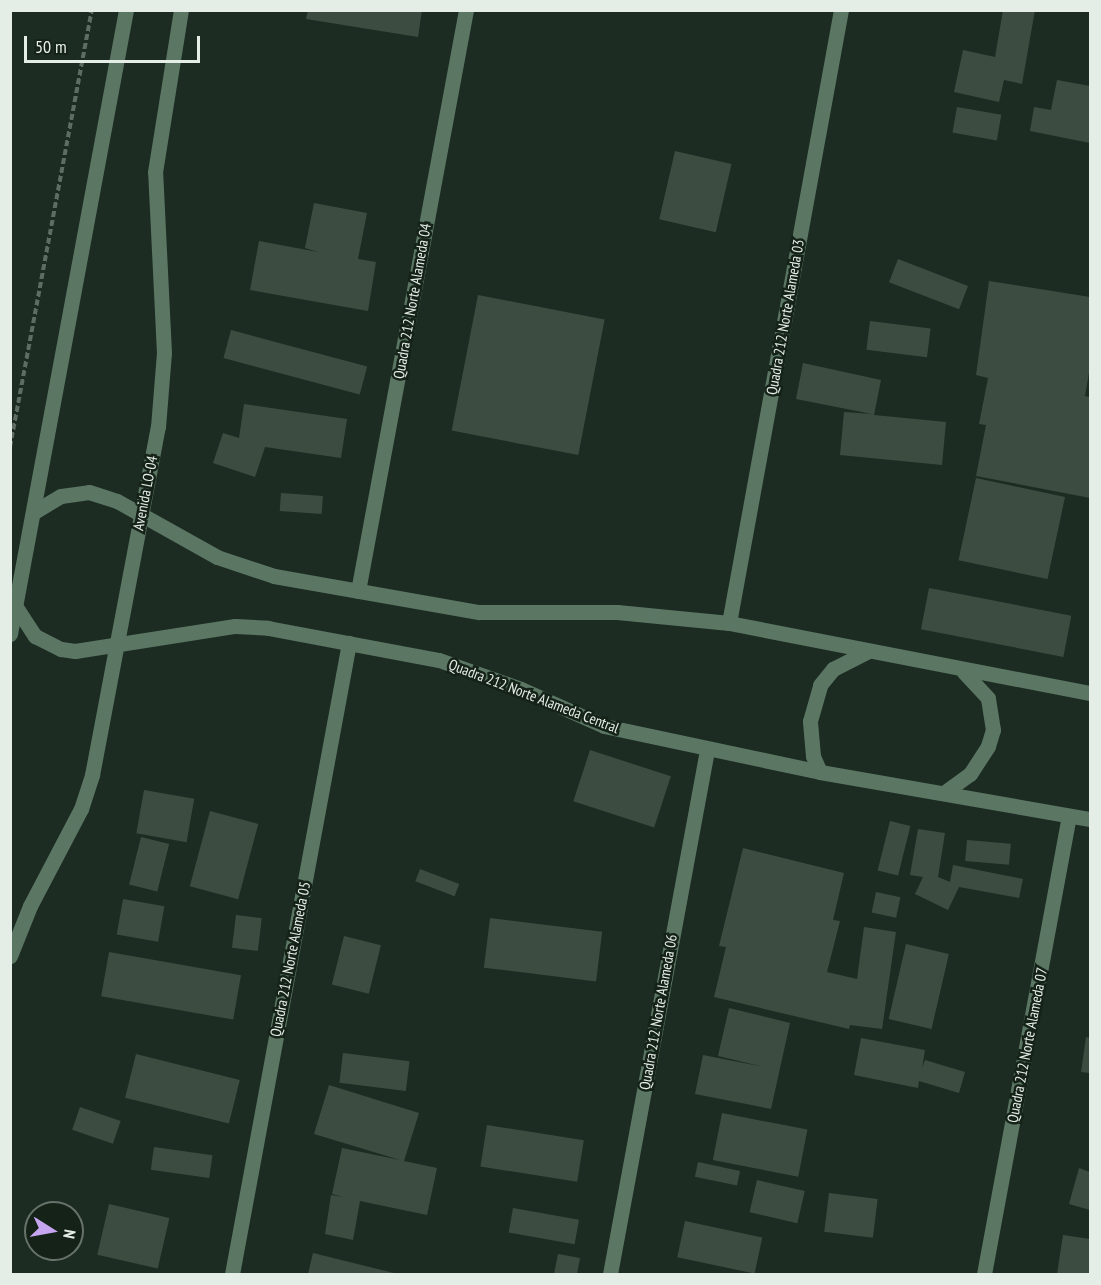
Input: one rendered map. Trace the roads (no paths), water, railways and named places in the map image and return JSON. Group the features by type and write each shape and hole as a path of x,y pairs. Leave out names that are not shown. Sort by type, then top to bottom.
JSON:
{"street":[{"path":"10,634 126,10"},
{"name":"Avenida LO-04","path":"10,956 30,906 87,791 141,516 164,377 155,158 181,10"},
{"name":"Quadra 212 Norte Alameda 04","path":"358,591 466,10"},
{"name":"Quadra 212 Norte Alameda 03","path":"729,623 841,10"},
{"path":"34,512 61,496 89,492 117,501 196,547 259,573 479,612 648,614 729,623 963,671 1090,693"},
{"path":"15,607 34,636 54,647 75,651 117,644"},
{"name":"Quadra 212 Norte Alameda Central","path":"117,644 247,625 349,643 439,660 521,689 604,726 707,750 820,772 1090,819"},
{"name":"Quadra 212 Norte Alameda 05","path":"232,1275 349,643"},
{"path":"820,772 813,756 810,721 820,685 833,669 867,652"},
{"path":"945,792 970,774 988,746 993,730 988,698 963,671"},
{"name":"Quadra 212 Norte Alameda 06","path":"610,1275 707,750"},
{"name":"Quadra 212 Norte Alameda 07","path":"984,1275 1069,816"}]}
